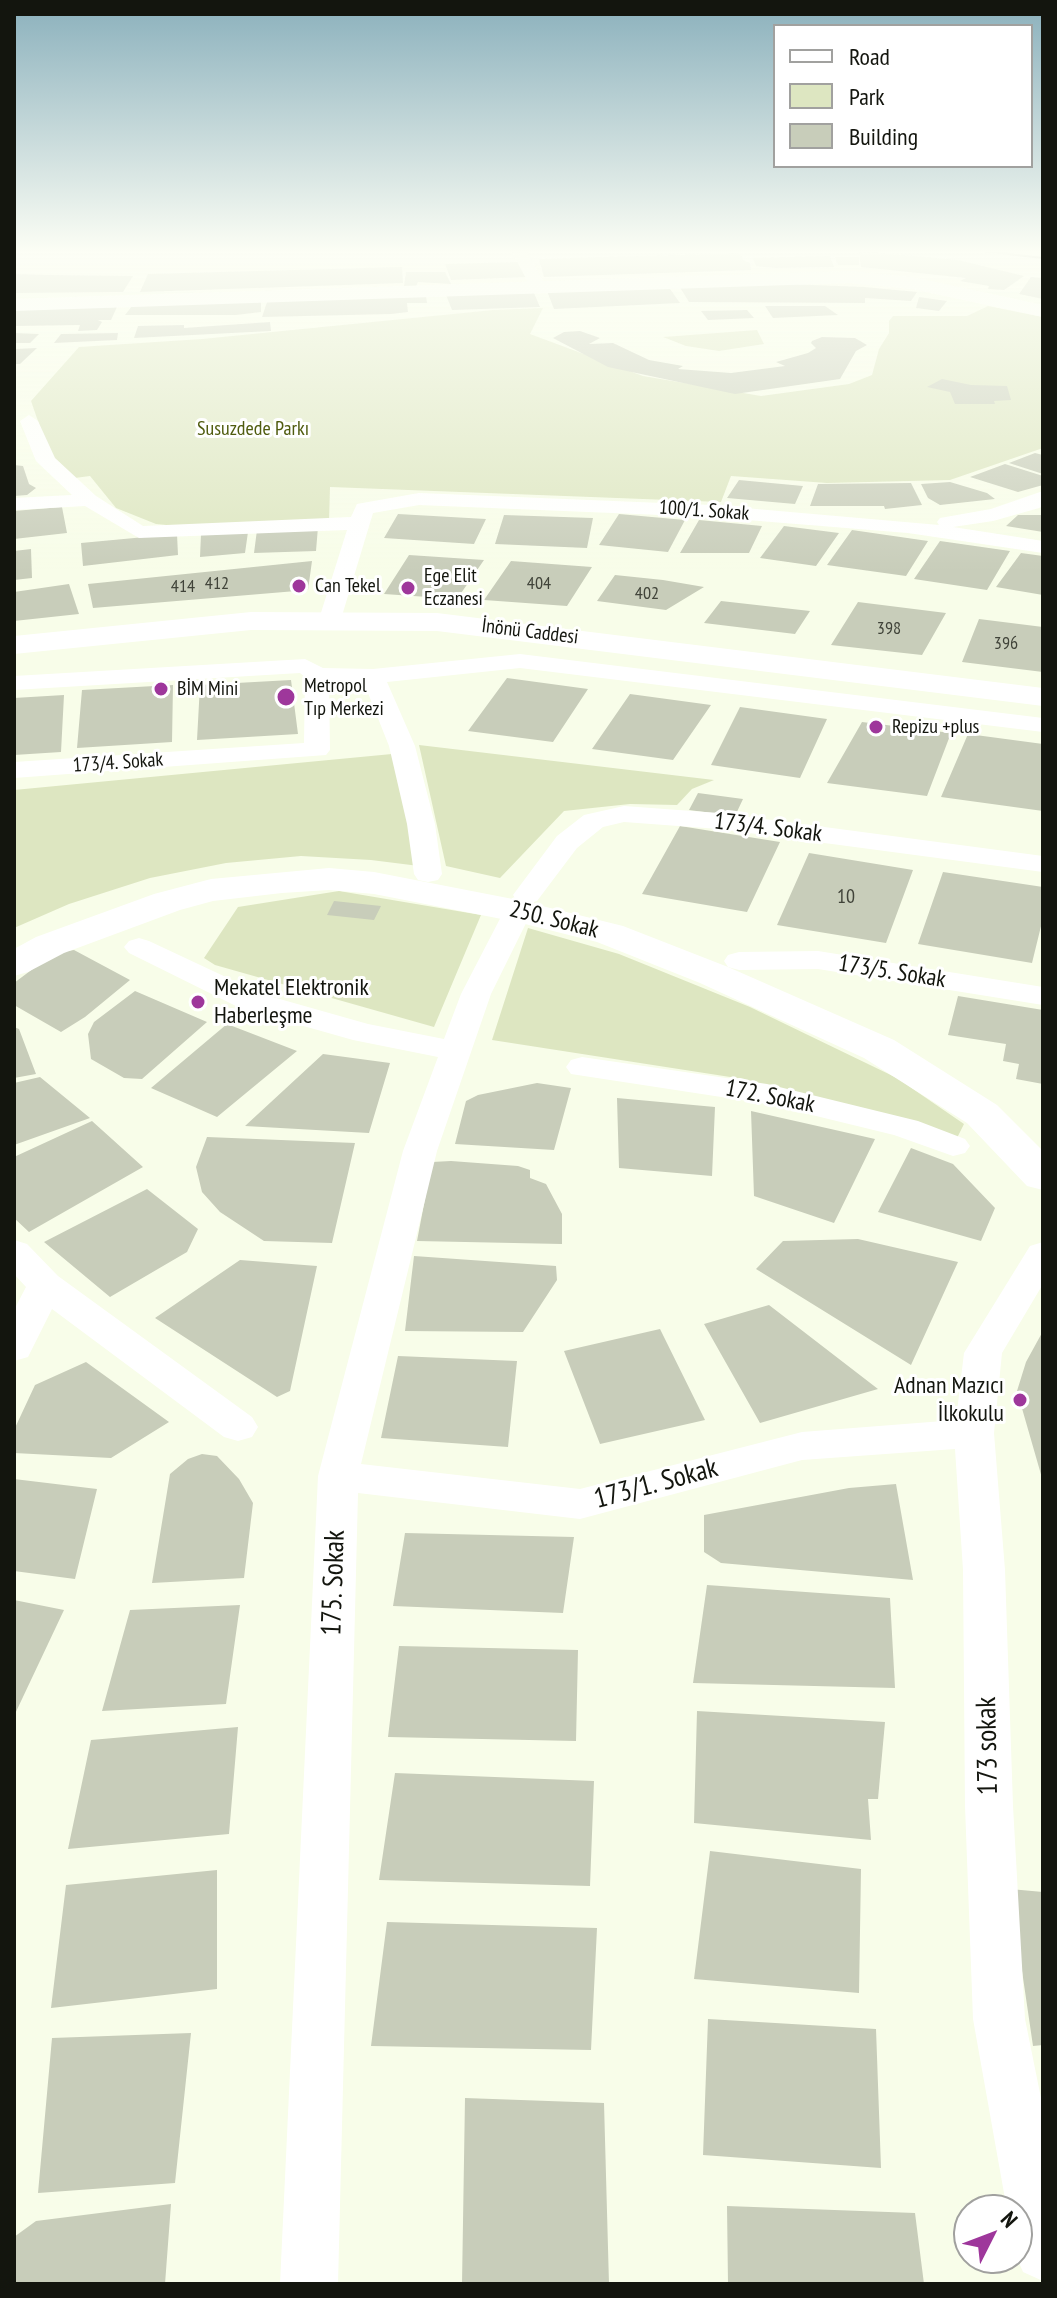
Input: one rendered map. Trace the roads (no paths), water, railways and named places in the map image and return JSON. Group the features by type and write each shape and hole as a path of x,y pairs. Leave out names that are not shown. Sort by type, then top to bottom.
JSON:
{"main road":[{"name":"İnönü Caddesi","path":"14,645 190,625 330,619 437,622 708,669 1043,697"},
{"name":"250. Sokak","path":"14,939 44,923 142,888 217,872 289,863 338,863 428,874 848,1009 955,1066 1019,1111 1043,1140"},
{"name":"250. Sokak","path":"14,964 50,945 167,902 211,890 329,879 523,903"},
{"name":"250. Sokak","path":"727,968 879,1049 982,1114 1043,1176"}],"street":[{"path":"29,421 46,461 89,500"},
{"name":"100/1. Sokak","path":"89,500 139,532 361,516 419,499 654,507 908,527 1043,547"},
{"path":"14,504 89,500"},
{"path":"950,533 993,515 1039,502"},
{"path":"908,527 993,515"},
{"path":"330,619 361,516"},
{"path":"14,683 305,666 317,675 373,676 520,661 708,669 1043,725"},
{"name":"173/4. Sokak","path":"14,770 317,750 317,675"},
{"path":"373,676 402,746 421,824 428,874"},
{"name":"173/4. Sokak","path":"523,903 567,842 594,821 624,814 719,821 1043,864"},
{"name":"175. Sokak","path":"309,2284 338,1476 420,1151 476,994 523,903"},
{"path":"139,947 251,1001 364,1033 457,1051"},
{"name":"173/5. Sokak","path":"727,968 818,960 1043,996"},
{"name":"172. Sokak","path":"582,1067 767,1094 906,1128 953,1146"},
{"path":"14,1252 45,1285 238,1427"},
{"name":"173 sokak","path":"1043,1254 983,1353 974,1433 984,1570 989,1806 999,2019 1043,2252"},
{"path":"14,1348 45,1285"},
{"name":"173/1. Sokak","path":"338,1476 580,1504 802,1446 974,1433"}],"place":[{"name":"Can Tekel","path":"299,586"},
{"name":"Ege Elit Eczanesi","path":"408,588"},
{"name":"BİM Mini","path":"161,689"},
{"name":"Metropol Tıp Merkezi","path":"286,697"},
{"name":"Repizu +plus","path":"876,727"},
{"name":"Mekatel Elektronik Haberleşme","path":"198,1002"},
{"name":"Adnan Mazıcı İlkokulu","path":"1020,1400"}],"park label":[{"name":"Susuzdede Parkı","path":"253,429"}]}
